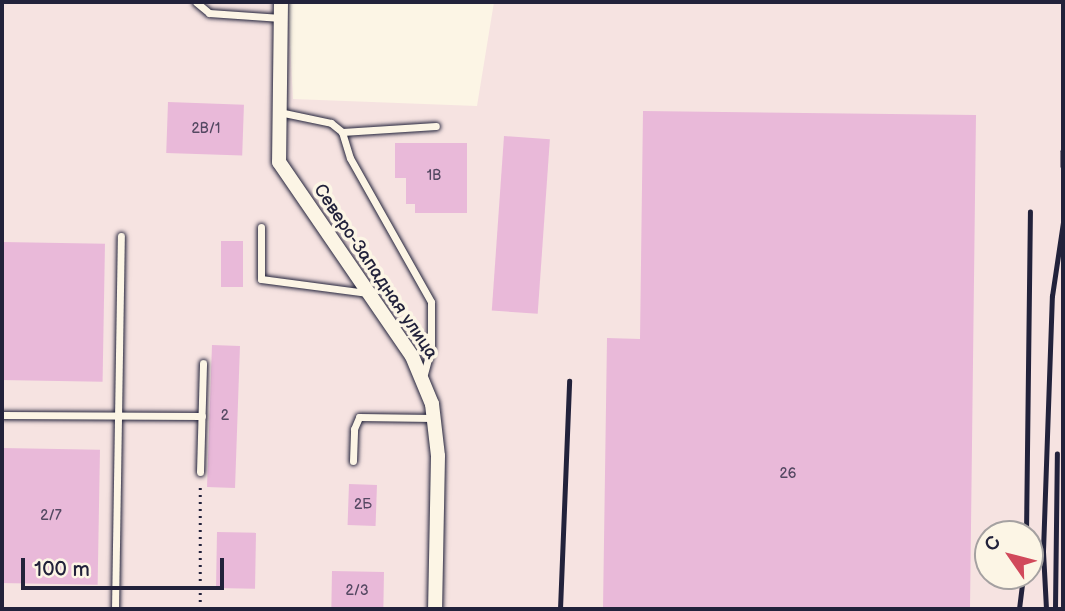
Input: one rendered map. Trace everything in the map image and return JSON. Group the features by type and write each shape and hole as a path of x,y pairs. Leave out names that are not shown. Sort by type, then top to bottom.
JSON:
{"street":[{"name":"Северо-Западная улица","path":"281,2 279,162 423,379 434,418 438,456 435,609"}],"lane":[{"path":"197,2 209,13 281,18"},
{"path":"279,112 331,123 342,132 350,158 431,302 431,348 423,379"},
{"path":"342,132 436,126"},
{"path":"261,227 261,279 368,293"},
{"path":"115,609 121,236"},
{"path":"200,472 203,363"},
{"path":"2,415 202,416"},
{"path":"353,461 354,429 359,417 434,418"}],"path":[{"path":"200,472 200,609"}],"shaded area":[{"path":"2,2 288,2 293,99 477,106 494,2 1063,2 1063,609 2,609"}],"building":[{"path":"168,102 244,105 242,156 166,153"},
{"path":"643,111 976,115 970,609 603,609 607,338 640,339"},
{"path":"504,136 550,139 538,314 492,311"},
{"path":"395,143 467,143 467,213 415,213 415,204 406,204 406,178 395,178"},
{"path":"221,241 243,241 243,287 221,287"},
{"path":"2,242 105,244 103,382 2,380"},
{"path":"212,345 240,346 235,488 207,487"},
{"path":"2,448 100,450 98,585 2,583"},
{"path":"349,484 377,485 376,526 348,525"},
{"path":"217,532 256,533 255,589 216,588"},
{"path":"332,571 384,572 383,609 331,609"}],"railway":[{"path":"1063,151 1063,166"},
{"path":"1026,520 1030,212"},
{"path":"1046,609 1043,551 1052,296 1063,222"},
{"path":"560,609 569,381"},
{"path":"1055,608 1057,454"},
{"path":"1019,609 1021,590"}]}
